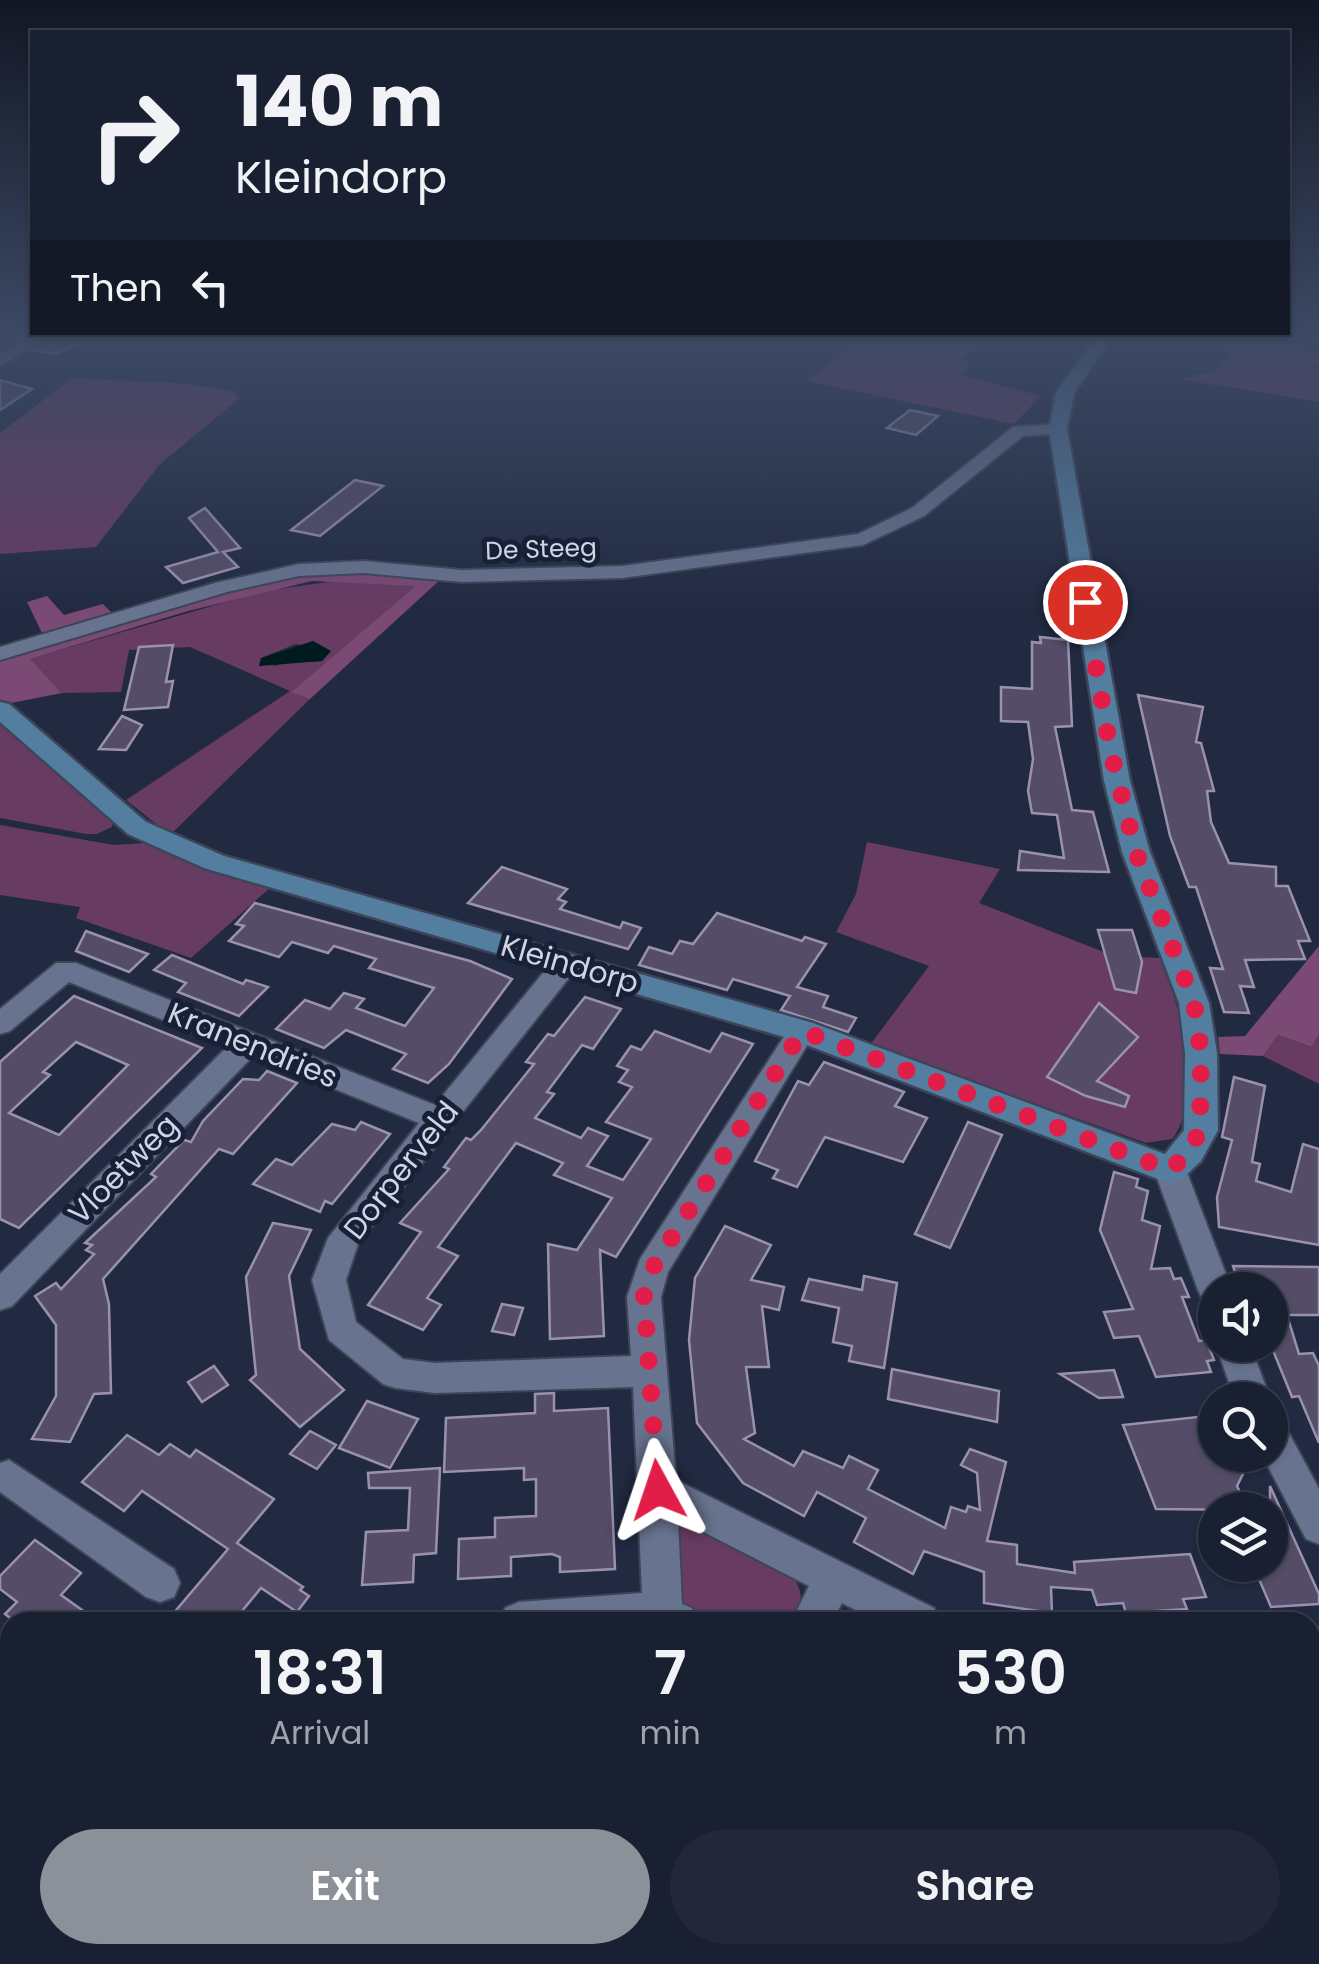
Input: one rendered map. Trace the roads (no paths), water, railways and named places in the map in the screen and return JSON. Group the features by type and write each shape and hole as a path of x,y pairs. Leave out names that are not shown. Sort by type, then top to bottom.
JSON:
{"street":[{"name":"De Steeg","path":"0,654 222,587 300,570 364,568 462,576 622,572 849,542 918,512 1019,431 1058,429"},
{"path":"1058,429 1117,781 1136,852 1194,1003 1201,1053 1200,1130 1189,1152 1170,1170 1208,1272"},
{"name":"Kleindorp","path":"0,709 153,838 214,862 802,1031 1170,1170"},
{"name":"Dorperveld","path":"566,963 344,1238 329,1280 342,1330 395,1372 435,1378 647,1370"},
{"name":"Kranendries","path":"0,1024 66,970 440,1119"},
{"path":"670,1612 647,1370 644,1296 652,1269 802,1031"},
{"name":"Vloetweg","path":"0,1296 248,1043"},
{"path":"1288,1468 1319,1526"},
{"path":"3,1476 160,1584"},
{"path":"658,1490 899,1612"},
{"path":"817,1612 833,1581"}]}
